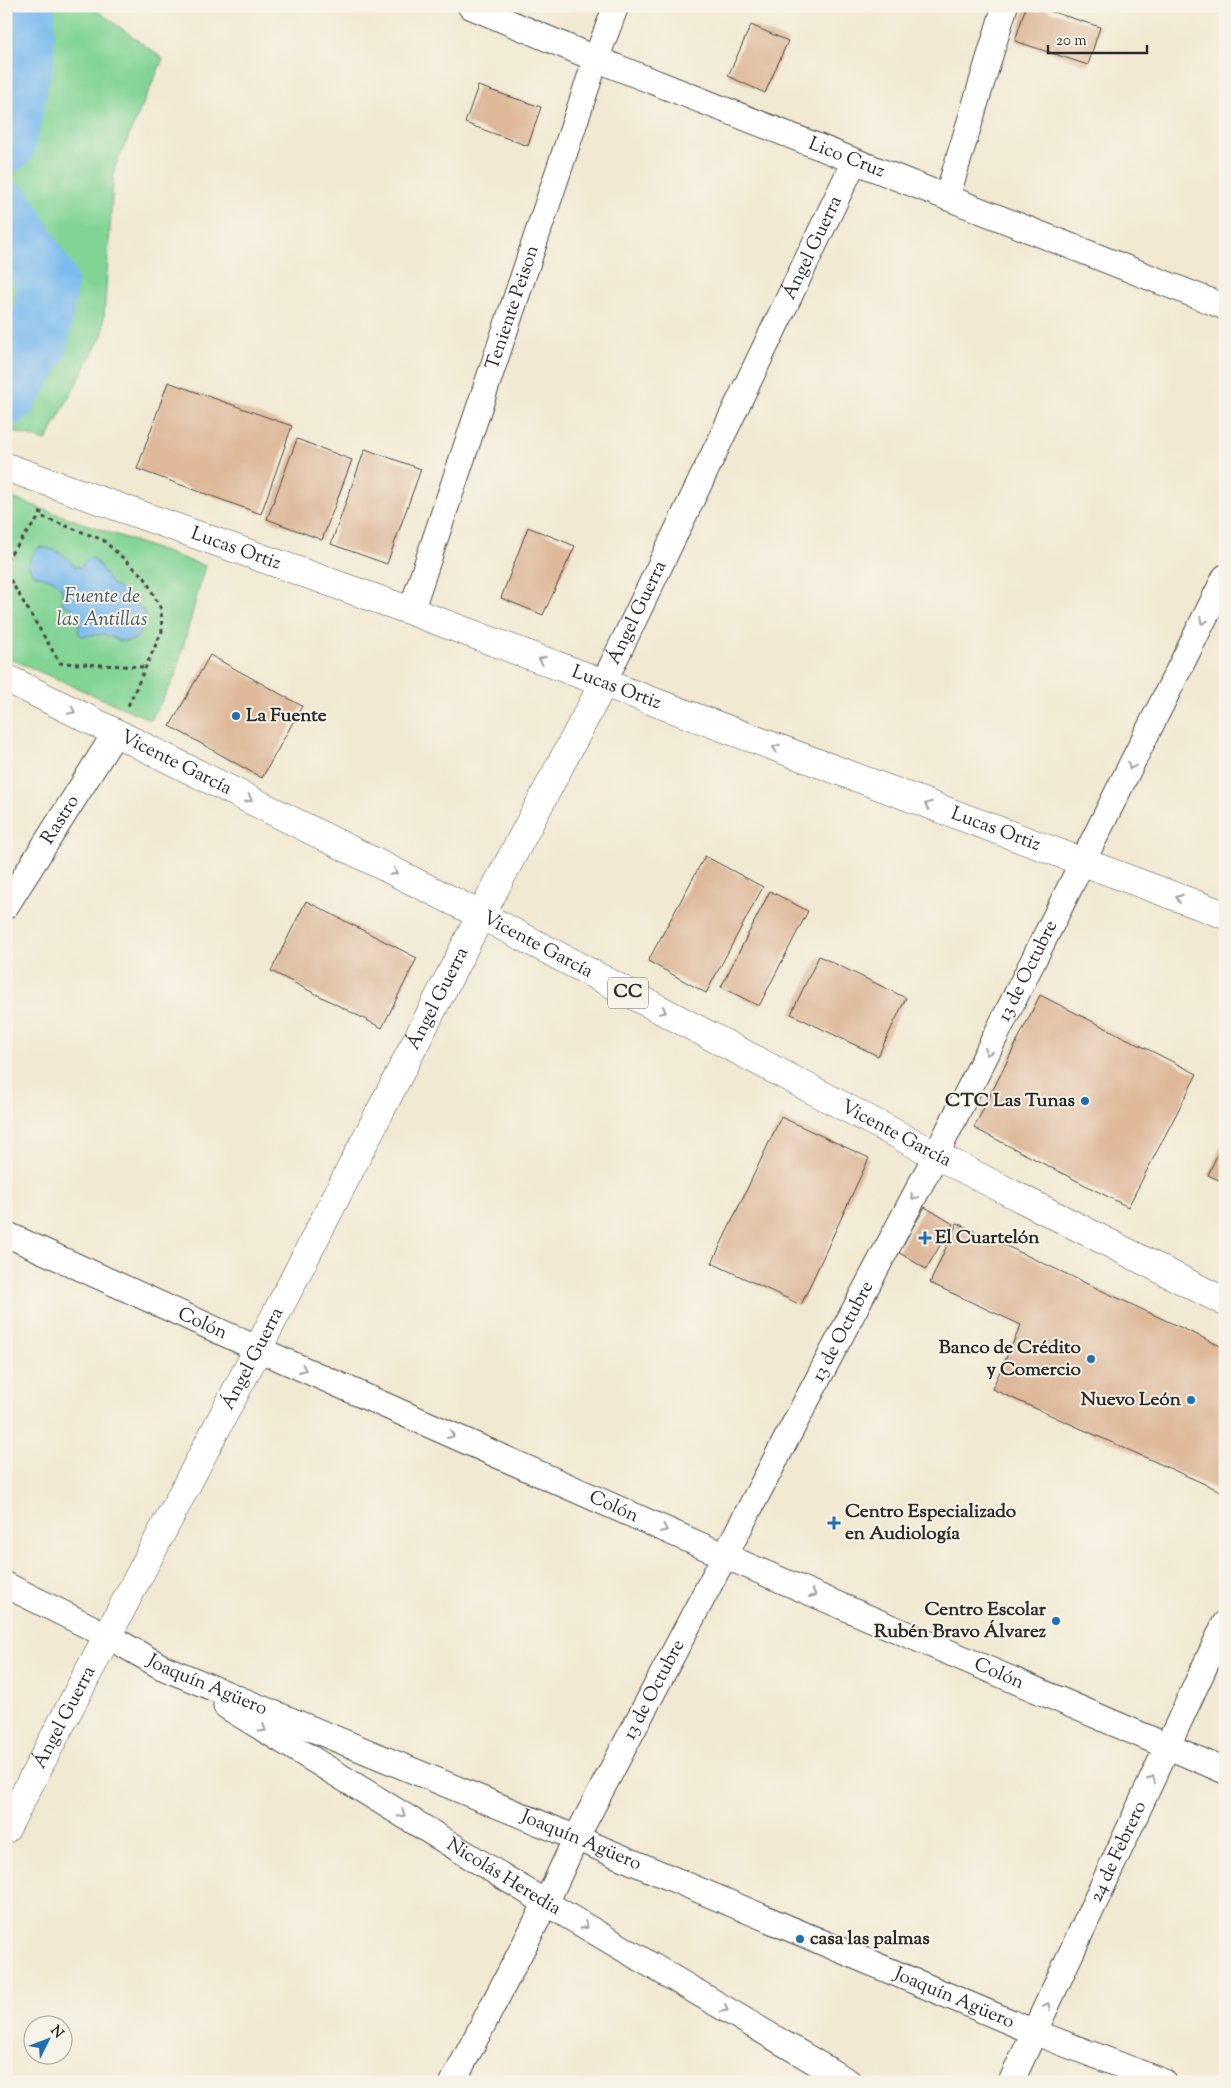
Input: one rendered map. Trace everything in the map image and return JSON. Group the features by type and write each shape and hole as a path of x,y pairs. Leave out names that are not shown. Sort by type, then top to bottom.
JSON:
{"main road":[{"name":"Lucas Ortiz","path":"6,467 411,611 1225,915"},
{"name":"Vicente García","path":"17,684 481,915 936,1155 1225,1302"},
{"name":"Ángel Guerra","path":"6,1828 258,1349 481,915 603,684"}],"street":[{"name":"Lico Cruz","path":"470,6 596,59 854,162 948,197 1225,307"},
{"name":"Teniente Peison","path":"411,611 596,59 616,6"},
{"path":"948,197 1005,6"},
{"name":"Ángel Guerra","path":"603,684 854,162"},
{"name":"13 de Octubre","path":"453,2082 546,1903 576,1838 936,1155 1225,577"},
{"name":"Rastro","path":"6,906 116,732"},
{"name":"Colón","path":"6,1234 258,1349 724,1556 1225,1771"},
{"name":"Joaquín Agüero","path":"6,1585 108,1636 162,1667 576,1838 1034,2032 1164,2082"},
{"name":"24 de Febrero","path":"1011,2082 1225,1624"},
{"name":"Nicolás Heredia","path":"162,1667 546,1903 848,2082"}],"path":[{"path":"6,560 40,516 45,480"},
{"path":"40,516 103,540 145,578 162,609 162,631 116,732"},
{"path":"6,573 60,663 145,667"}],"green space":[{"path":"6,6 91,6 163,59 114,169 103,333 46,441 6,429"},
{"path":"6,496 205,566 175,677 151,720 6,657"}],"water":[{"name":"Fuente de las Antillas","path":"40,547 60,553 75,567 82,567 86,560 91,557 97,562 110,582 133,600 145,613 144,627 134,640 120,641 104,634 82,636 78,633 79,622 75,613 71,607 62,605 62,589 54,580 33,574 28,565 31,555"}],"building":[{"path":"1026,6 1034,6 1100,27 1088,65 1015,41"},
{"path":"751,25 788,41 765,93 728,76"},
{"path":"478,86 541,107 528,146 465,123"},
{"path":"168,382 292,426 261,514 137,469"},
{"path":"297,439 352,460 322,540 267,519"},
{"path":"365,449 421,469 387,564 331,544"},
{"path":"528,527 575,546 543,615 501,598"},
{"name":"La Fuente","path":"210,655 302,706 262,778 170,726"},
{"path":"705,856 763,887 706,993 648,961"},
{"path":"770,891 808,911 759,1006 721,987"},
{"path":"306,901 417,958 382,1028 271,971"},
{"path":"819,956 906,998 878,1056 791,1014"},
{"name":"CTC Las Tunas","path":"1040,995 1197,1074 1128,1207 974,1128"},
{"path":"781,1117 869,1158 801,1305 712,1263"},
{"path":"1222,1144 1225,1146 1225,1183 1208,1175"},
{"name":"El Cuartelón","path":"925,1207 953,1224 926,1269 898,1252"},
{"path":"957,1223 1225,1348 1225,1493 992,1389 1021,1325 930,1283"}],"waterway":[{"path":"6,143 24,55 25,6"},
{"path":"6,211 48,283 37,347 6,397"}],"place":[{"name":"La Fuente","path":"236,716"},
{"name":"CTC Las Tunas","path":"1085,1101"},
{"name":"El Cuartelón","path":"925,1238"},
{"name":"Banco de Crédito y Comercio","path":"1091,1359"},
{"name":"Nuevo León","path":"1191,1400"},
{"name":"Centro Especializado en Audiología","path":"834,1523"},
{"name":"Centro Escolar Rubén Bravo Álvarez","path":"1056,1621"},
{"name":"casa las palmas","path":"800,1939"}]}
